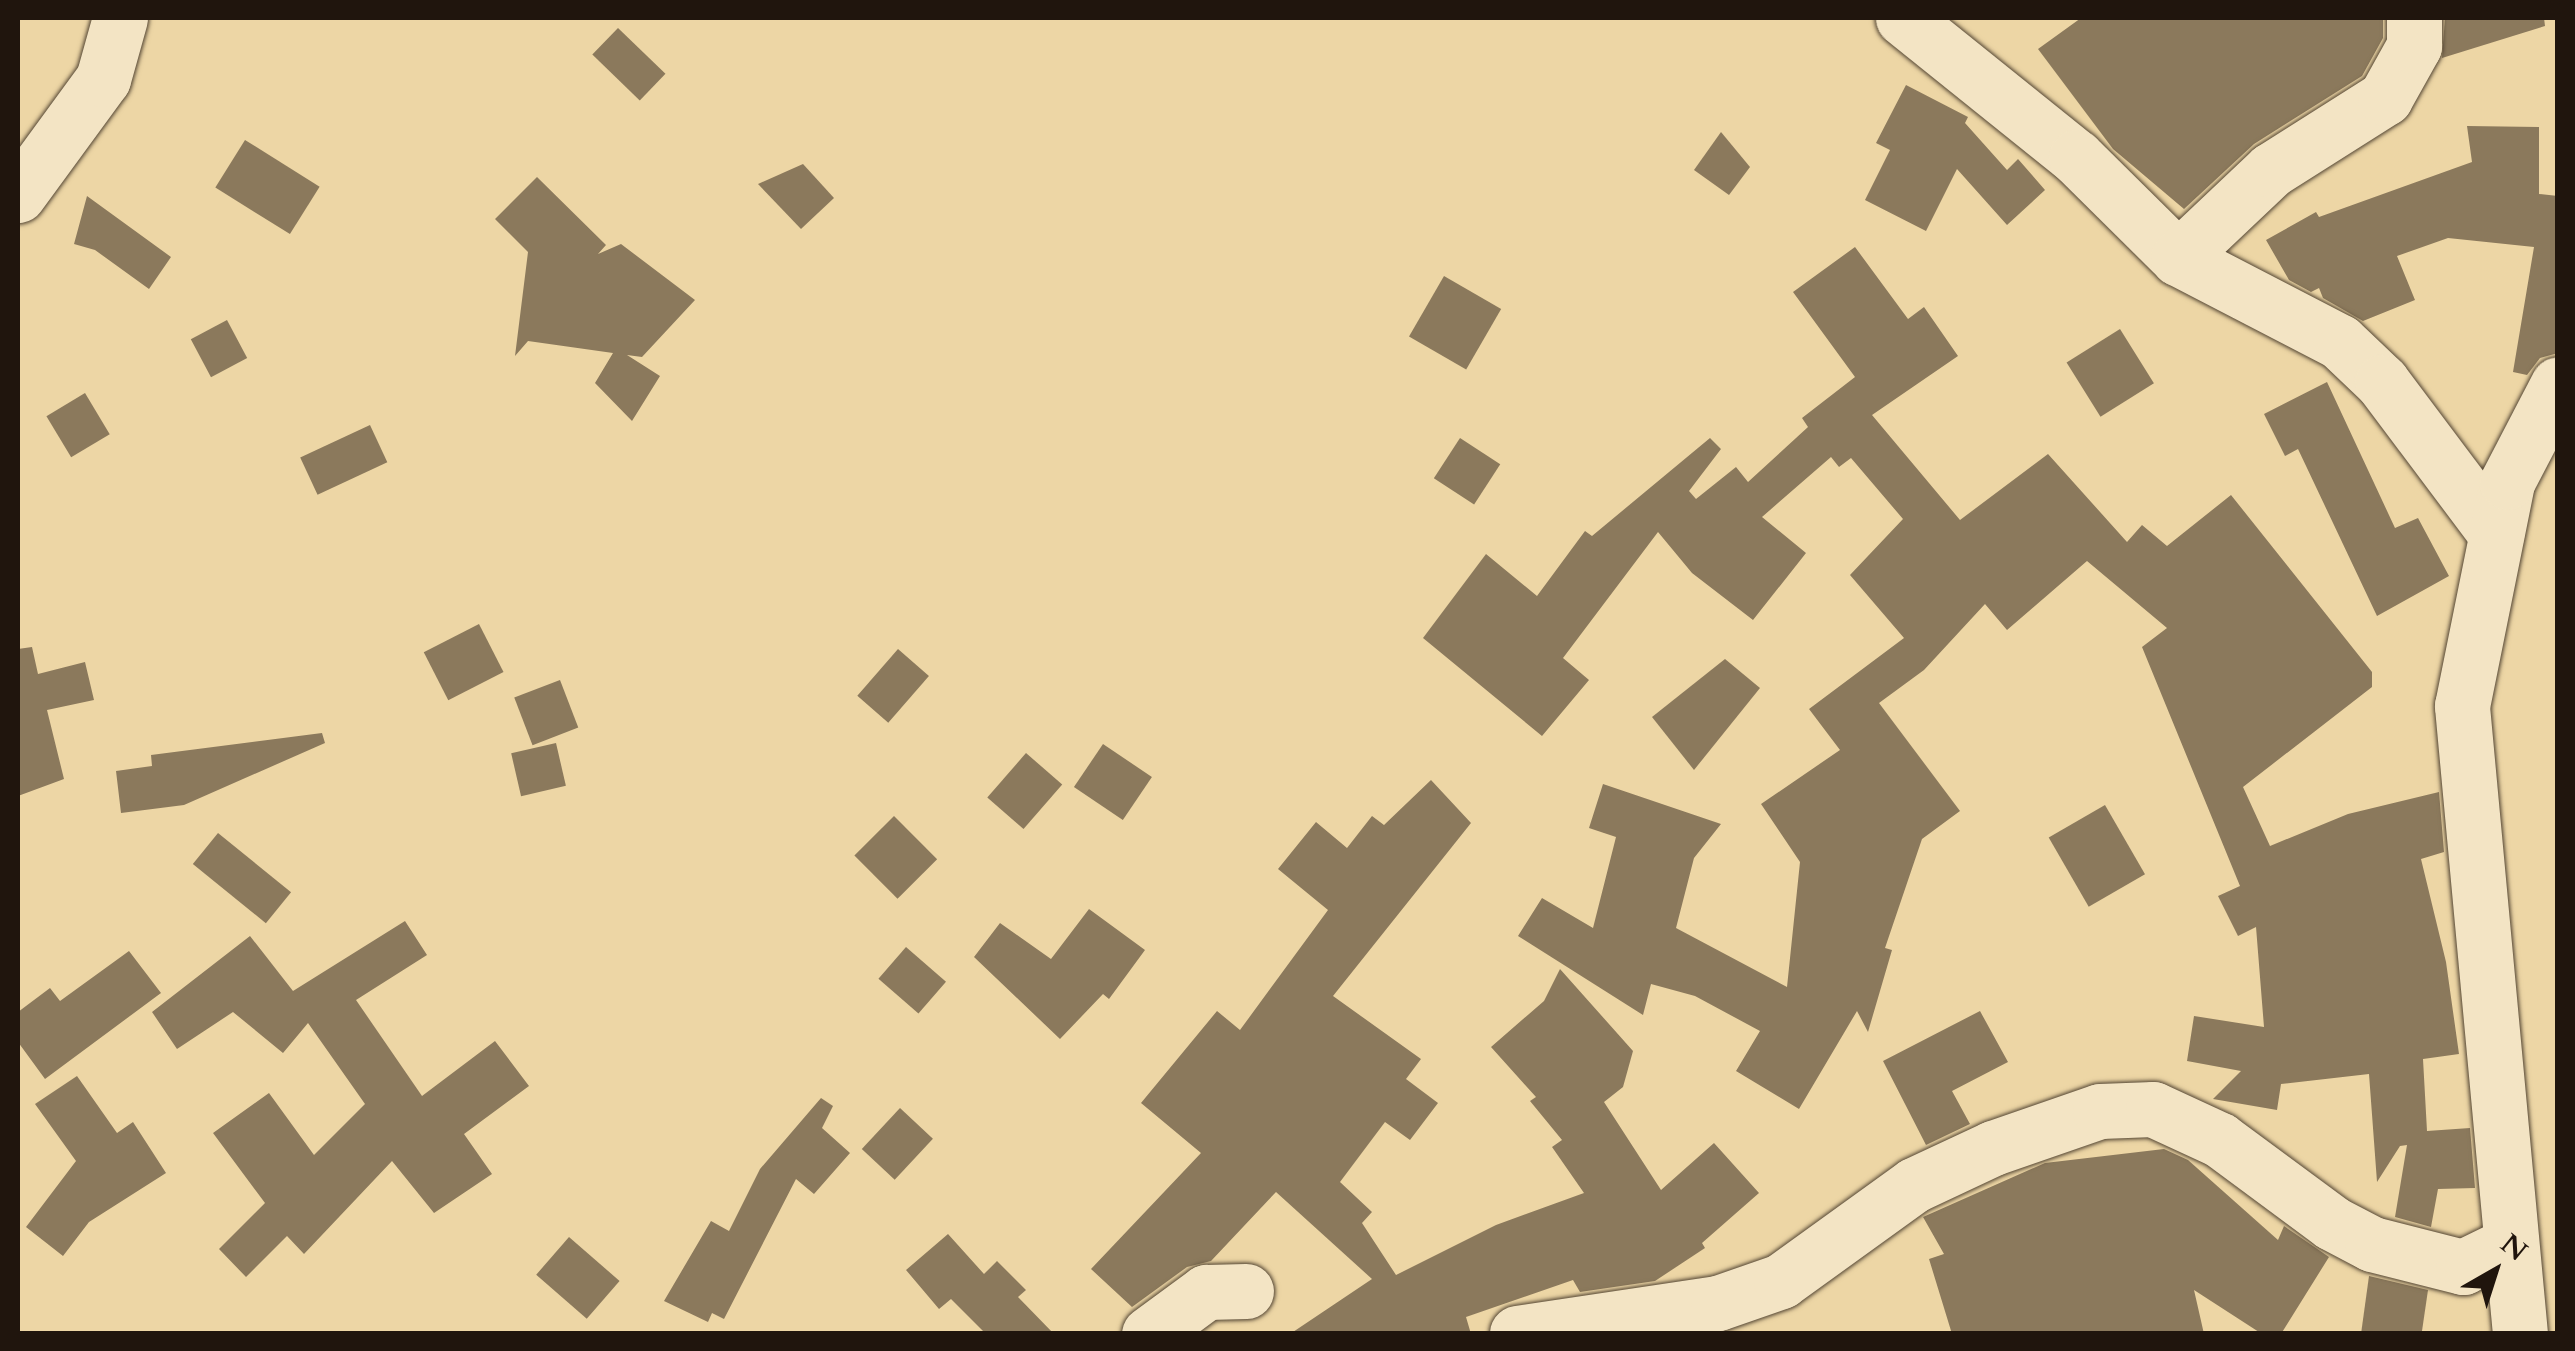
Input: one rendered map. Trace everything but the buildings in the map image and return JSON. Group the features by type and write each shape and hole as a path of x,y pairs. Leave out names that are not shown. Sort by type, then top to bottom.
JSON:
{"street":[{"path":"18,195 103,78 120,18"},
{"path":"1903,18 2076,157 2178,258 2340,342 2382,382 2496,534"},
{"path":"2178,258 2271,170 2385,98 2414,46 2414,18"},
{"path":"2520,1334 2462,706 2508,482 2556,391"},
{"path":"1517,1333 1718,1303 1781,1281 1914,1186 1993,1148 2100,1110 2153,1109 2220,1140 2332,1224 2372,1244 2463,1266 2510,1244"},
{"path":"1149,1334 1206,1292 1246,1291"}]}
